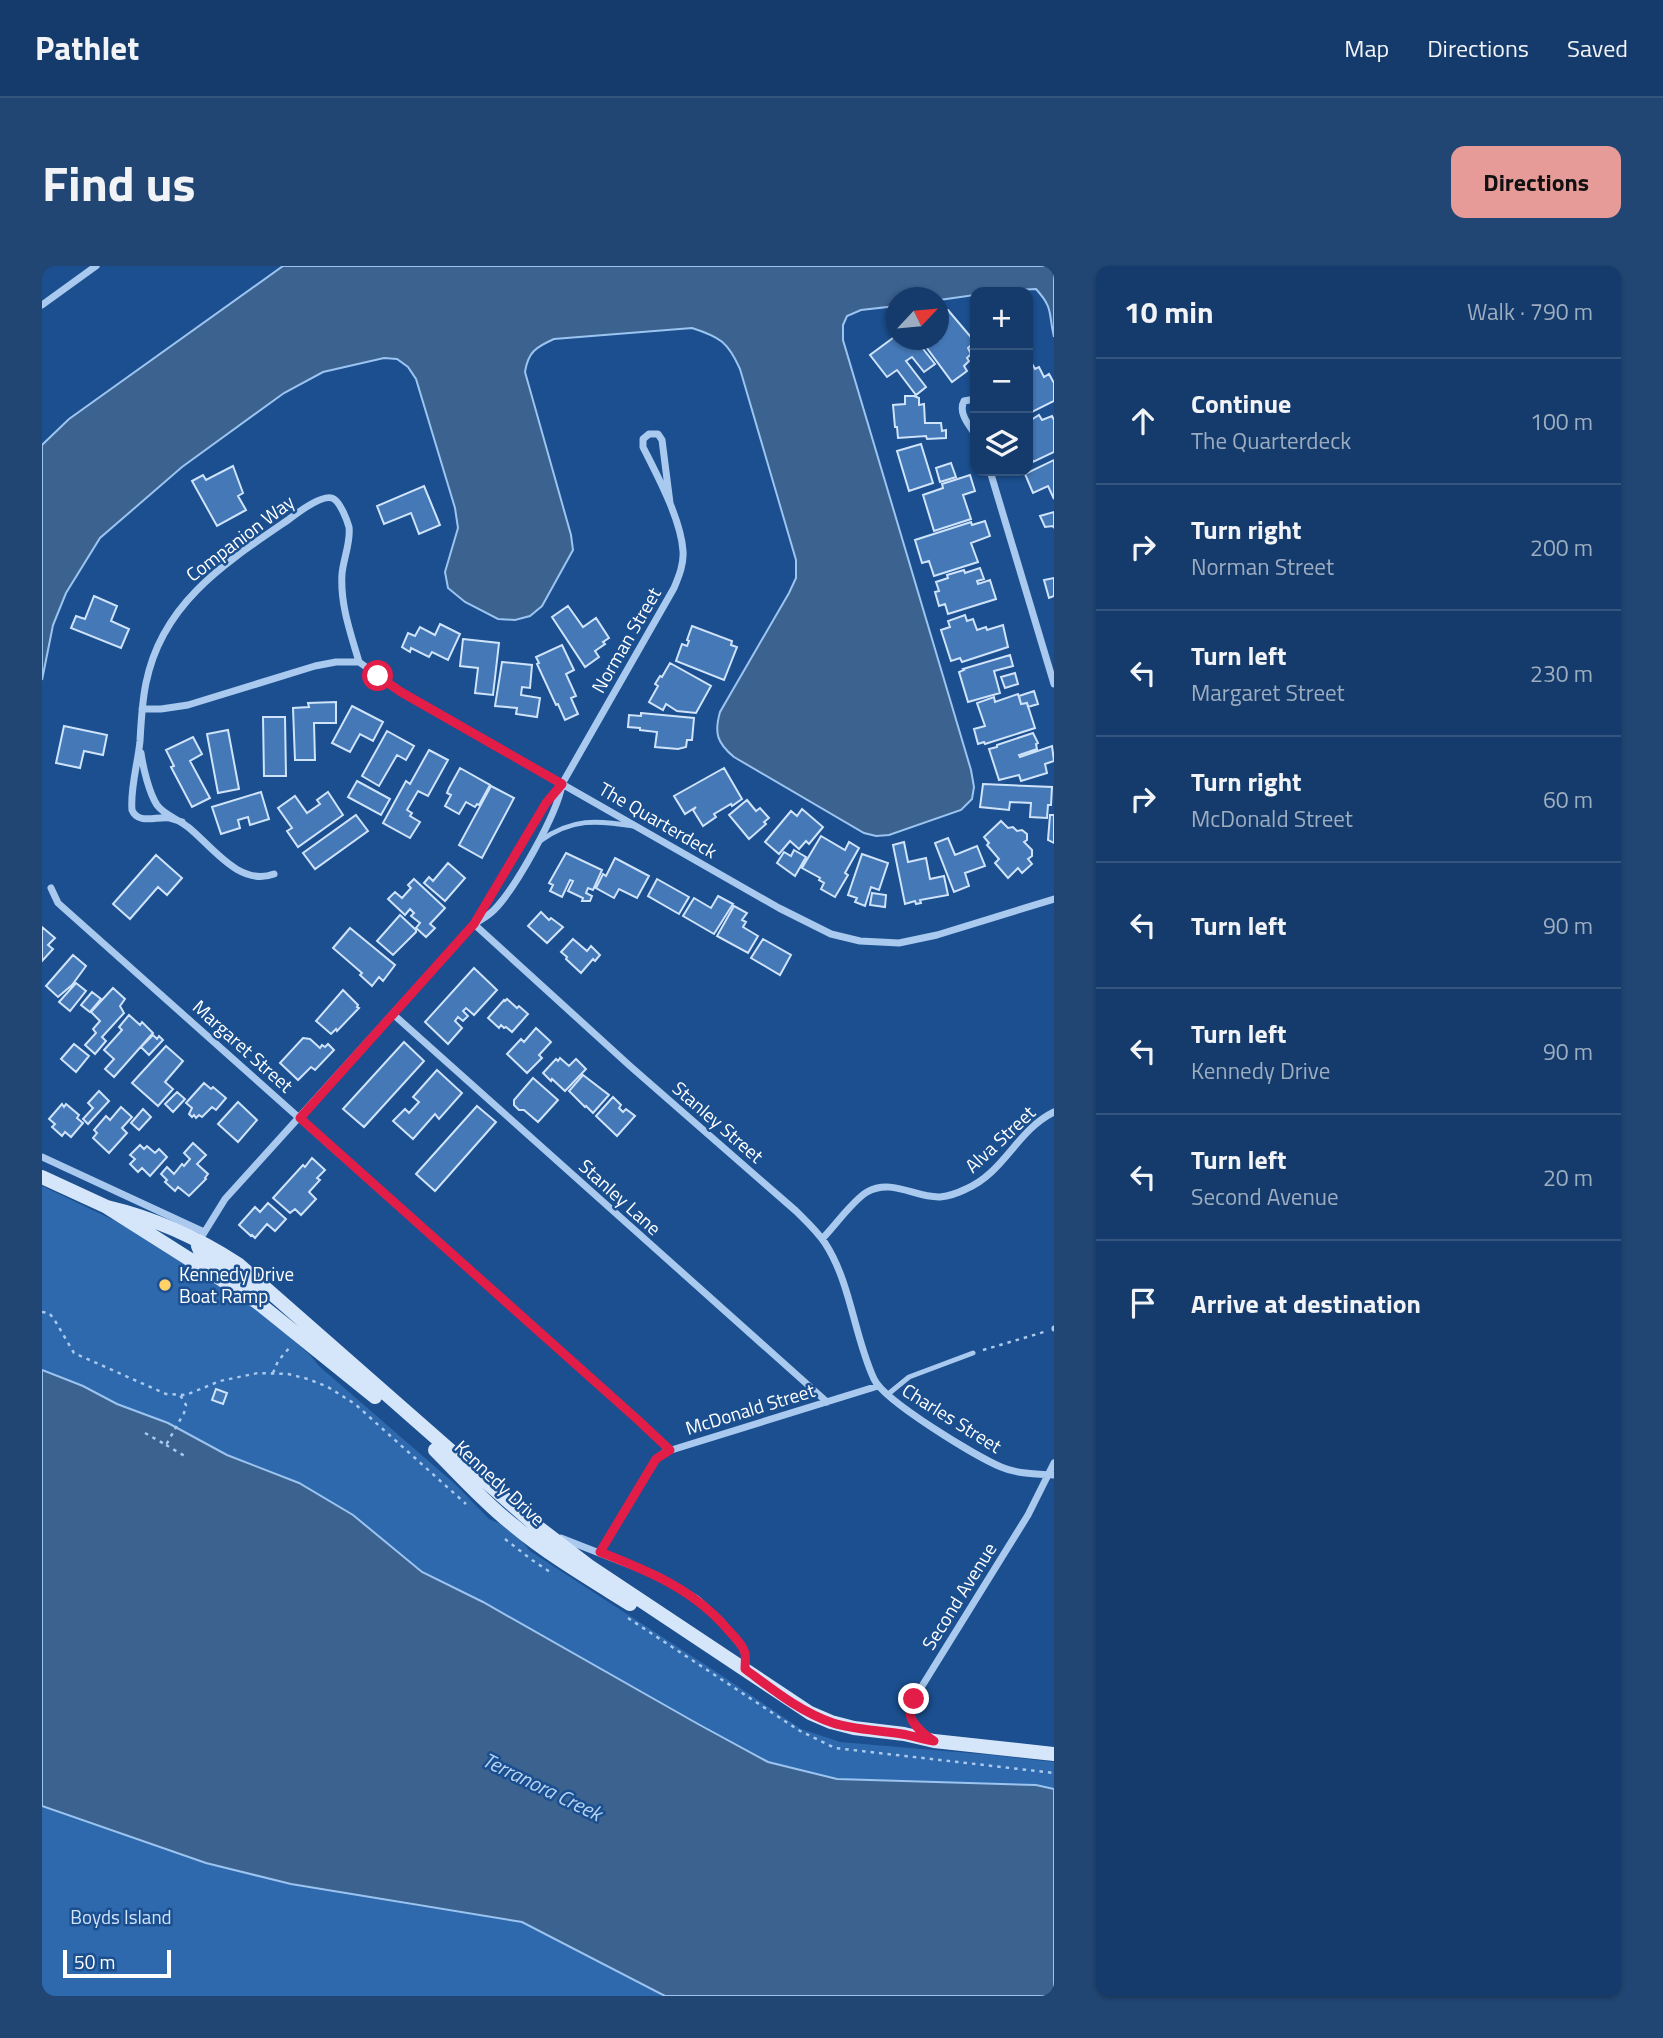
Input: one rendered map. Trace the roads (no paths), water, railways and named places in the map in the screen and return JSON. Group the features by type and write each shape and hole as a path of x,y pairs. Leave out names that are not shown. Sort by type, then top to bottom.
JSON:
{"street":[{"path":"42,306 96,266"},
{"path":"970,400 964,401 961,407 970,426"},
{"name":"Norman Street","path":"202,1237 225,1199 474,924 546,803 562,784 674,588 681,571 684,551 670,503 643,447 643,439 649,434 658,434 663,440 670,503"},
{"path":"992,476 1054,684"},
{"name":"Companion Way","path":"181,822 166,818 142,819 132,813 146,681 156,651 173,618 209,577 275,528 326,498 336,501 349,528 342,592 345,614 359,663"},
{"path":"142,709 181,707 315,666 336,662 359,663"},
{"name":"The Quarterdeck","path":"359,663 401,692 831,934 860,941 899,943 937,935 1054,899"},
{"name":"Companion Way","path":"140,738 142,758 155,802 162,810 181,822 241,872 260,878 274,874"},
{"name":"Norman Street","path":"474,924 496,908 510,889 556,808 562,784"},
{"name":"Margaret Street","path":"51,888 58,903 670,1450"},
{"name":"Stanley Street","path":"474,924 796,1212 822,1239 837,1266 870,1370 878,1387"},
{"name":"Stanley Lane","path":"394,1015 827,1402"},
{"name":"Alva Street","path":"822,1239 861,1196 875,1188 894,1187 940,1197 969,1188 995,1169 1033,1125 1054,1112"},
{"path":"42,1157 202,1237 198,1247 200,1251 245,1283 263,1299 278,1319"},
{"name":"Kennedy Drive","path":"42,1177 107,1207 227,1283 278,1319 394,1412 512,1525 786,1709 825,1730 847,1736 904,1743 934,1741"},
{"name":"Kennedy Drive","path":"107,1207 202,1237 238,1264 522,1513 589,1566 745,1669 790,1702 831,1722 854,1728 934,1741 1054,1754"},
{"name":"McDonald Street","path":"600,1552 656,1459 670,1450 878,1387"},
{"name":"Charles Street","path":"878,1387 913,1415 999,1466 1021,1472 1051,1475"},
{"name":"Second Avenue","path":"934,1741 915,1724 910,1710 914,1699 1028,1515 1051,1475 1054,1463"},
{"path":"522,1513 548,1532 658,1576 697,1600 720,1619 742,1647 745,1669"}],"lane":[{"path":"536,845 547,836 585,821 640,828"},
{"path":"887,1395 909,1377 972,1353"}],"water":[{"path":"283,266 1054,266 1054,337 1048,306 1033,287 970,287 970,296 949,299 949,287 886,287 886,307 861,310 847,316 843,325 843,340 974,787 972,799 961,810 889,835 864,833 734,757 718,737 720,712 789,593 796,578 796,560 740,369 727,347 710,334 692,328 554,339 531,355 525,372 573,550 542,606 530,616 515,620 498,619 465,602 448,588 445,572 458,528 455,508 416,379 408,367 397,359 384,358 323,372 284,393 182,467 100,538 66,593 53,625 42,680 42,445 69,419"},
{"name":"Terranora Creek","path":"42,1370 83,1386 117,1404 168,1423 227,1455 299,1483 353,1515 422,1572 483,1602 768,1762 837,1779 1036,1785 1054,1789 1054,1996 665,1996 522,1922 291,1884 206,1863 42,1806"}],"place":[{"name":"Kennedy Drive Boat Ramp","path":"165,1285"}],"park label":[{"name":"Boyds Island","path":"121,1917"}]}
